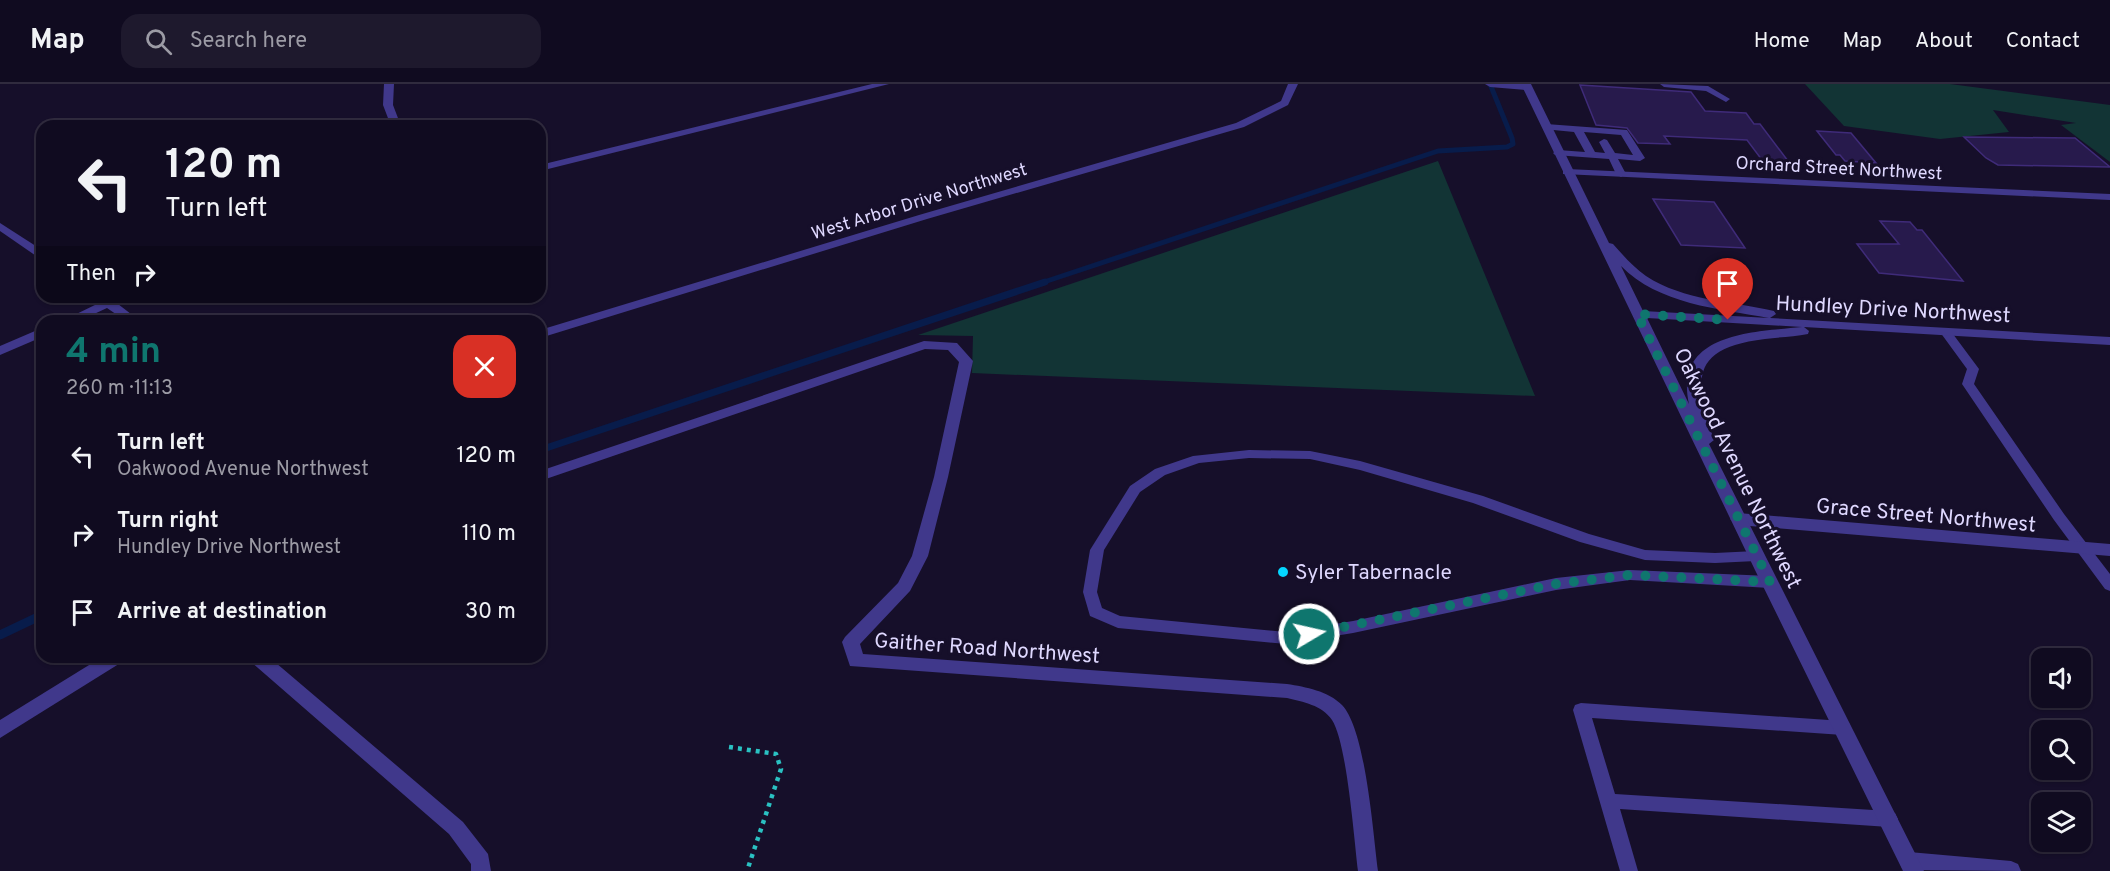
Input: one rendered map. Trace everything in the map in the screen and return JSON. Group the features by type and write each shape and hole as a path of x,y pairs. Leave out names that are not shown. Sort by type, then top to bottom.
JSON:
{"street":[{"path":"389,84 388,105 394,120"},
{"path":"546,167 884,84"},
{"name":"West Arbor Drive Northwest","path":"546,332 923,217 1240,125 1284,103 1293,84"},
{"path":"1490,84 1526,85"},
{"name":"Oakwood Avenue Northwest","path":"1526,85 1756,556 1912,866"},
{"name":"Orchard Street Northwest","path":"1567,172 2110,197"},
{"path":"0,226 36,252"},
{"path":"1597,234 1645,280 1670,291 1708,303 1841,326"},
{"path":"78,315 98,303"},
{"path":"107,303 125,315"},
{"name":"Hundley Drive Northwest","path":"1637,314 2110,341"},
{"path":"1716,474 1694,393 1697,367 1713,348 1737,338 1841,326"},
{"path":"0,351 36,335"},
{"name":"Gaither Road Northwest","path":"546,475 924,345 952,346 966,361 941,477 920,556 904,587 851,642 856,662 1287,691 1317,697 1340,717 1349,745 1368,871"},
{"name":"Grace Street Northwest","path":"1738,519 2110,550"},
{"path":"0,730 106,663"},
{"path":"264,663 456,828 481,861 481,871"},
{"path":"1912,866 2011,871"}],"lane":[{"path":"1664,84 1708,89 1726,99"},
{"path":"1546,127 1577,128 1600,134 1624,132 1641,158 1558,153"},
{"path":"1577,128 1592,155"},
{"path":"1600,134 1621,174"},
{"path":"1946,332 1973,369 1968,384 2059,517 2110,585"},
{"path":"1756,556 1714,558 1645,555 1585,538 1478,500 1360,466 1310,455 1249,454 1198,459 1160,472 1135,489 1097,550 1090,592 1095,612 1118,622 1286,638 1353,627 1556,584 1630,575 1770,582"},
{"path":"1629,871 1581,710 1843,728"},
{"path":"1609,801 1888,819"}],"path":[{"path":"729,747 776,754 781,769 747,871"}],"green space":[{"path":"1805,84 1950,84 2110,105 2110,162 2061,125 2076,123 1993,110 2009,132 1940,139 1844,126"},
{"path":"1438,161 1535,396 972,373 973,336 918,335"}],"building":[{"path":"1580,85 1691,92 1705,111 1746,113 1754,124 1760,124 1791,165 1765,164 1747,140 1664,136 1670,144 1638,143 1627,128 1596,125"},
{"path":"1817,131 1851,133 1876,163 1845,161 1840,155 1836,155"},
{"path":"1964,137 2075,138 2110,167 1998,165 1986,158"},
{"path":"1653,199 1714,202 1745,248 1681,245"},
{"path":"1880,221 1910,222 1917,230 1922,230 1963,281 1879,273 1857,244 1899,244"}],"waterway":[{"path":"1041,283 1438,151 1507,147 1513,144 1512,138 1490,84"},
{"path":"546,448 1045,282"},
{"path":"0,635 36,618"}],"place":[{"name":"Syler Tabernacle","path":"1283,572"}],"route":[{"path":"1309,634 1353,627 1556,584 1630,575 1770,582 1637,314 1728,320"}]}
